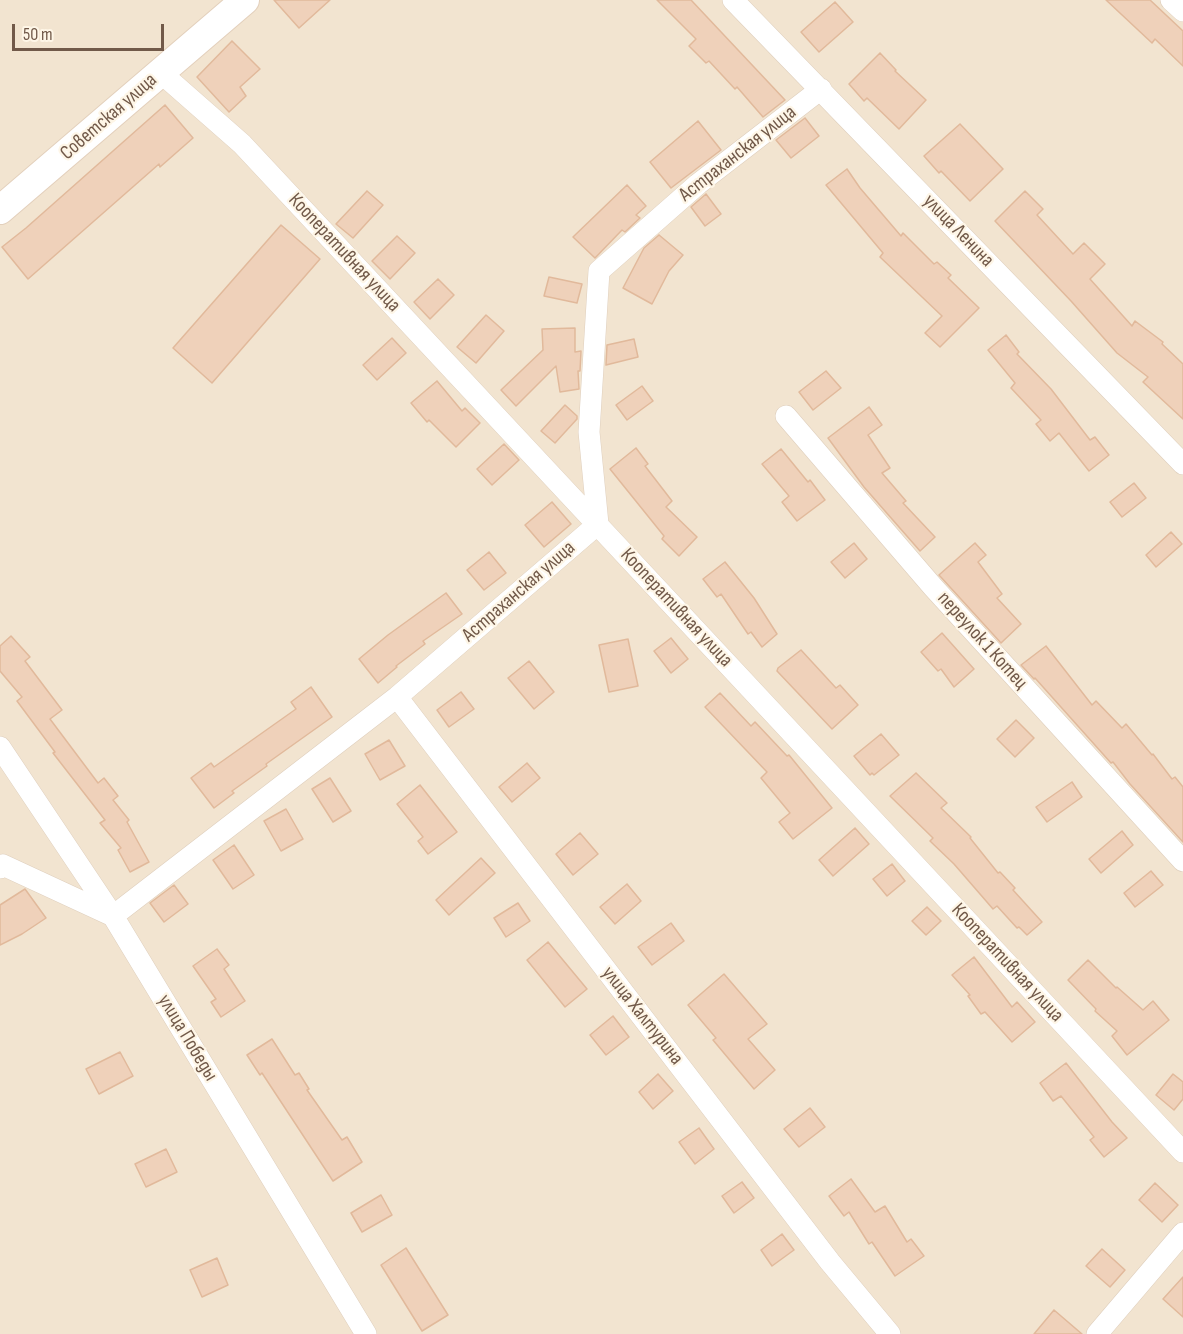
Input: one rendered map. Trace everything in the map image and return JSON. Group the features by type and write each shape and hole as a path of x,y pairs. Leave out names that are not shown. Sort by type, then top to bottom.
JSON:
{"street":[{"name":"Советская улица","path":"0,210 244,0"},
{"name":"улица Ленина","path":"733,0 1183,464"},
{"path":"1171,0 1183,11"},
{"name":"Кооперативная улица","path":"160,72 242,144 1183,1152"},
{"name":"Астраханская улица","path":"114,916 397,697 598,524 589,432 599,271 698,184 821,89"},
{"name":"переулок 1 Котец","path":"786,416 933,587 1183,861"},
{"name":"улица Халтурина","path":"397,697 830,1262 890,1334"},
{"name":"улица Победы","path":"0,747 114,916 366,1334"},
{"path":"1,865 114,916"},
{"path":"1097,1334 1183,1233"}],"shaded area":[{"path":"0,0 1183,0 1183,1334 0,1334"}],"building":[{"path":"274,0 330,0 299,28"},
{"path":"657,0 691,0 785,100 763,117 737,87 735,89 709,61 706,63 689,46 696,39"},
{"path":"1106,0 1150,0 1183,31 1183,66 1155,39 1152,43"},
{"path":"835,2 853,22 819,52 801,32"},
{"path":"232,41 260,69 240,87 246,96 229,112 197,77"},
{"path":"880,53 895,71 926,100 899,129 867,98 864,101 849,84"},
{"path":"165,105 193,138 160,167 159,164 28,279 2,247"},
{"path":"805,118 819,136 791,158 776,140"},
{"path":"698,121 721,150 671,188 650,162"},
{"path":"960,124 1003,169 970,201 924,156"},
{"path":"847,169 860,188 901,236 903,233 934,264 937,262 951,275 948,278 979,308 940,347 925,333 942,316 880,257 883,253 826,185"},
{"path":"627,185 646,206 636,215 640,218 625,232 622,230 595,258 573,237"},
{"path":"367,191 383,205 353,238 336,224"},
{"path":"1025,191 1043,209 1037,215 1073,254 1084,243 1105,264 1090,279 1132,326 1135,321 1163,342 1162,344 1183,364 1183,419 1143,382 1148,377 1117,353 995,221"},
{"path":"706,194 721,214 705,226 691,207"},
{"path":"281,225 320,259 212,383 173,348"},
{"path":"659,235 683,255 669,271 652,304 623,288 644,248"},
{"path":"397,236 415,253 390,279 372,261"},
{"path":"549,277 582,284 577,303 544,296"},
{"path":"438,279 454,295 430,319 414,302"},
{"path":"486,315 504,331 476,363 457,347"},
{"path":"575,328 575,352 581,351 580,371 578,371 579,389 560,392 556,366 516,406 501,390 543,350 542,329"},
{"path":"1006,335 1019,352 1017,354 1051,389 1090,440 1095,437 1109,455 1089,471 1059,433 1050,441 1036,424 1041,420 1011,388 1015,383 988,350"},
{"path":"392,338 406,353 377,380 363,365"},
{"path":"634,339 638,357 606,365 607,345"},
{"path":"826,371 841,388 813,410 799,392"},
{"path":"437,381 462,411 465,408 480,423 456,447 429,420 427,422 411,403"},
{"path":"642,386 653,401 627,420 616,405"},
{"path":"565,405 577,416 577,419 555,443 541,431"},
{"path":"869,407 882,425 868,435 890,468 882,473 906,501 903,503 935,537 920,551 864,487 828,438"},
{"path":"504,444 519,460 492,485 477,469"},
{"path":"636,448 648,464 645,466 672,501 666,507 697,537 679,556 662,539 664,536 610,469"},
{"path":"781,449 825,500 797,521 782,502 789,496 762,464"},
{"path":"1134,483 1146,498 1122,517 1110,502"},
{"path":"552,502 571,524 544,547 525,525"},
{"path":"1171,532 1182,544 1156,567 1146,555"},
{"path":"854,543 867,559 845,578 831,562"},
{"path":"975,543 986,555 978,562 1002,594 997,598 1021,624 1001,643 939,575"},
{"path":"489,552 506,573 484,590 467,570"},
{"path":"725,562 754,598 777,634 762,647 751,632 748,634 721,594 717,597 703,579"},
{"path":"446,593 462,614 423,641 425,644 378,683 359,659"},
{"path":"942,633 974,669 954,687 941,669 938,671 921,652"},
{"path":"11,636 30,657 25,661 62,710 50,719 98,783 104,778 118,796 113,800 129,820 127,822 149,862 130,872 118,850 121,848 100,823 105,820 53,753 55,752 17,701 22,697 0,671 0,646"},
{"path":"671,638 688,659 671,673 654,651"},
{"path":"628,639 638,686 609,692 599,645"},
{"path":"1046,646 1092,705 1096,701 1122,728 1126,724 1172,779 1175,777 1183,787 1183,842 1113,762 1111,763 1021,665"},
{"path":"801,650 836,688 840,685 858,705 832,729 777,671"},
{"path":"529,661 554,692 534,709 508,678"},
{"path":"311,687 332,717 266,764 267,766 232,791 234,793 214,808 191,778 211,763 214,767 296,709 291,702"},
{"path":"461,692 474,709 449,727 437,710"},
{"path":"720,693 751,726 755,722 787,756 789,755 832,808 793,839 779,822 790,813 761,778 767,772 705,707"},
{"path":"1016,720 1034,738 1015,757 997,739"},
{"path":"881,734 899,755 874,775 872,773 870,775 854,756"},
{"path":"389,740 405,766 380,780 365,754"},
{"path":"527,763 540,778 512,802 499,787"},
{"path":"916,773 947,803 941,808 971,837 998,873 1000,872 1015,888 1013,890 1042,922 1027,935 1019,927 1017,928 997,906 993,909 954,864 930,841 933,838 890,796"},
{"path":"330,778 351,811 333,822 312,789"},
{"path":"1072,782 1082,797 1047,822 1036,807"},
{"path":"420,785 457,832 428,854 418,841 423,837 397,804"},
{"path":"286,809 303,839 281,851 264,821"},
{"path":"855,828 869,844 833,876 819,860"},
{"path":"1122,831 1133,845 1101,873 1089,859"},
{"path":"580,833 598,854 573,875 556,854"},
{"path":"234,845 254,875 233,889 213,860"},
{"path":"481,858 495,873 449,915 436,900"},
{"path":"892,864 905,881 887,896 873,879"},
{"path":"1151,871 1163,885 1135,907 1124,893"},
{"path":"627,884 641,901 615,924 600,907"},
{"path":"174,885 188,904 164,922 150,903"},
{"path":"25,889 46,918 0,945 0,905"},
{"path":"518,903 530,921 506,937 494,918"},
{"path":"927,907 941,921 926,935 912,921"},
{"path":"671,923 684,941 652,965 638,947"},
{"path":"548,942 587,989 565,1007 527,960"},
{"path":"217,949 229,965 224,969 245,1001 221,1017 211,1002 216,999 193,966"},
{"path":"974,957 1012,1007 1017,1002 1035,1022 1012,1042 985,1012 981,1014 968,996 970,995 952,975"},
{"path":"1088,960 1116,988 1143,1010 1153,1001 1169,1020 1127,1055 1112,1036 1117,1031 1095,1011 1096,1009 1068,980"},
{"path":"724,974 767,1024 748,1039 775,1070 754,1089 713,1040 716,1038 688,1005"},
{"path":"613,1016 629,1037 606,1055 590,1035"},
{"path":"272,1039 295,1075 299,1073 309,1089 307,1090 342,1140 347,1137 362,1162 333,1181 262,1073 260,1075 247,1055"},
{"path":"120,1052 133,1076 99,1094 86,1069"},
{"path":"1066,1063 1127,1138 1104,1157 1090,1140 1094,1137 1061,1096 1053,1101 1040,1083"},
{"path":"658,1074 673,1091 653,1109 639,1092"},
{"path":"1173,1074 1183,1082 1183,1099 1174,1110 1156,1095"},
{"path":"810,1108 825,1127 799,1147 784,1129"},
{"path":"699,1128 714,1149 695,1164 679,1142"},
{"path":"166,1149 177,1172 146,1187 135,1164"},
{"path":"851,1179 875,1212 885,1206 907,1242 911,1239 924,1256 895,1276 872,1242 869,1244 849,1212 844,1216 829,1196"},
{"path":"742,1182 754,1198 734,1213 722,1196"},
{"path":"1155,1183 1178,1205 1162,1222 1139,1200"},
{"path":"381,1195 392,1215 362,1232 351,1213"},
{"path":"782,1234 794,1250 772,1266 761,1250"},
{"path":"406,1248 448,1315 422,1331 381,1265"},
{"path":"1102,1249 1125,1270 1110,1287 1086,1266"},
{"path":"217,1258 228,1285 202,1297 190,1270"},
{"path":"1183,1277 1183,1317 1163,1299"},
{"path":"1054,1310 1082,1334 1034,1334"}]}
